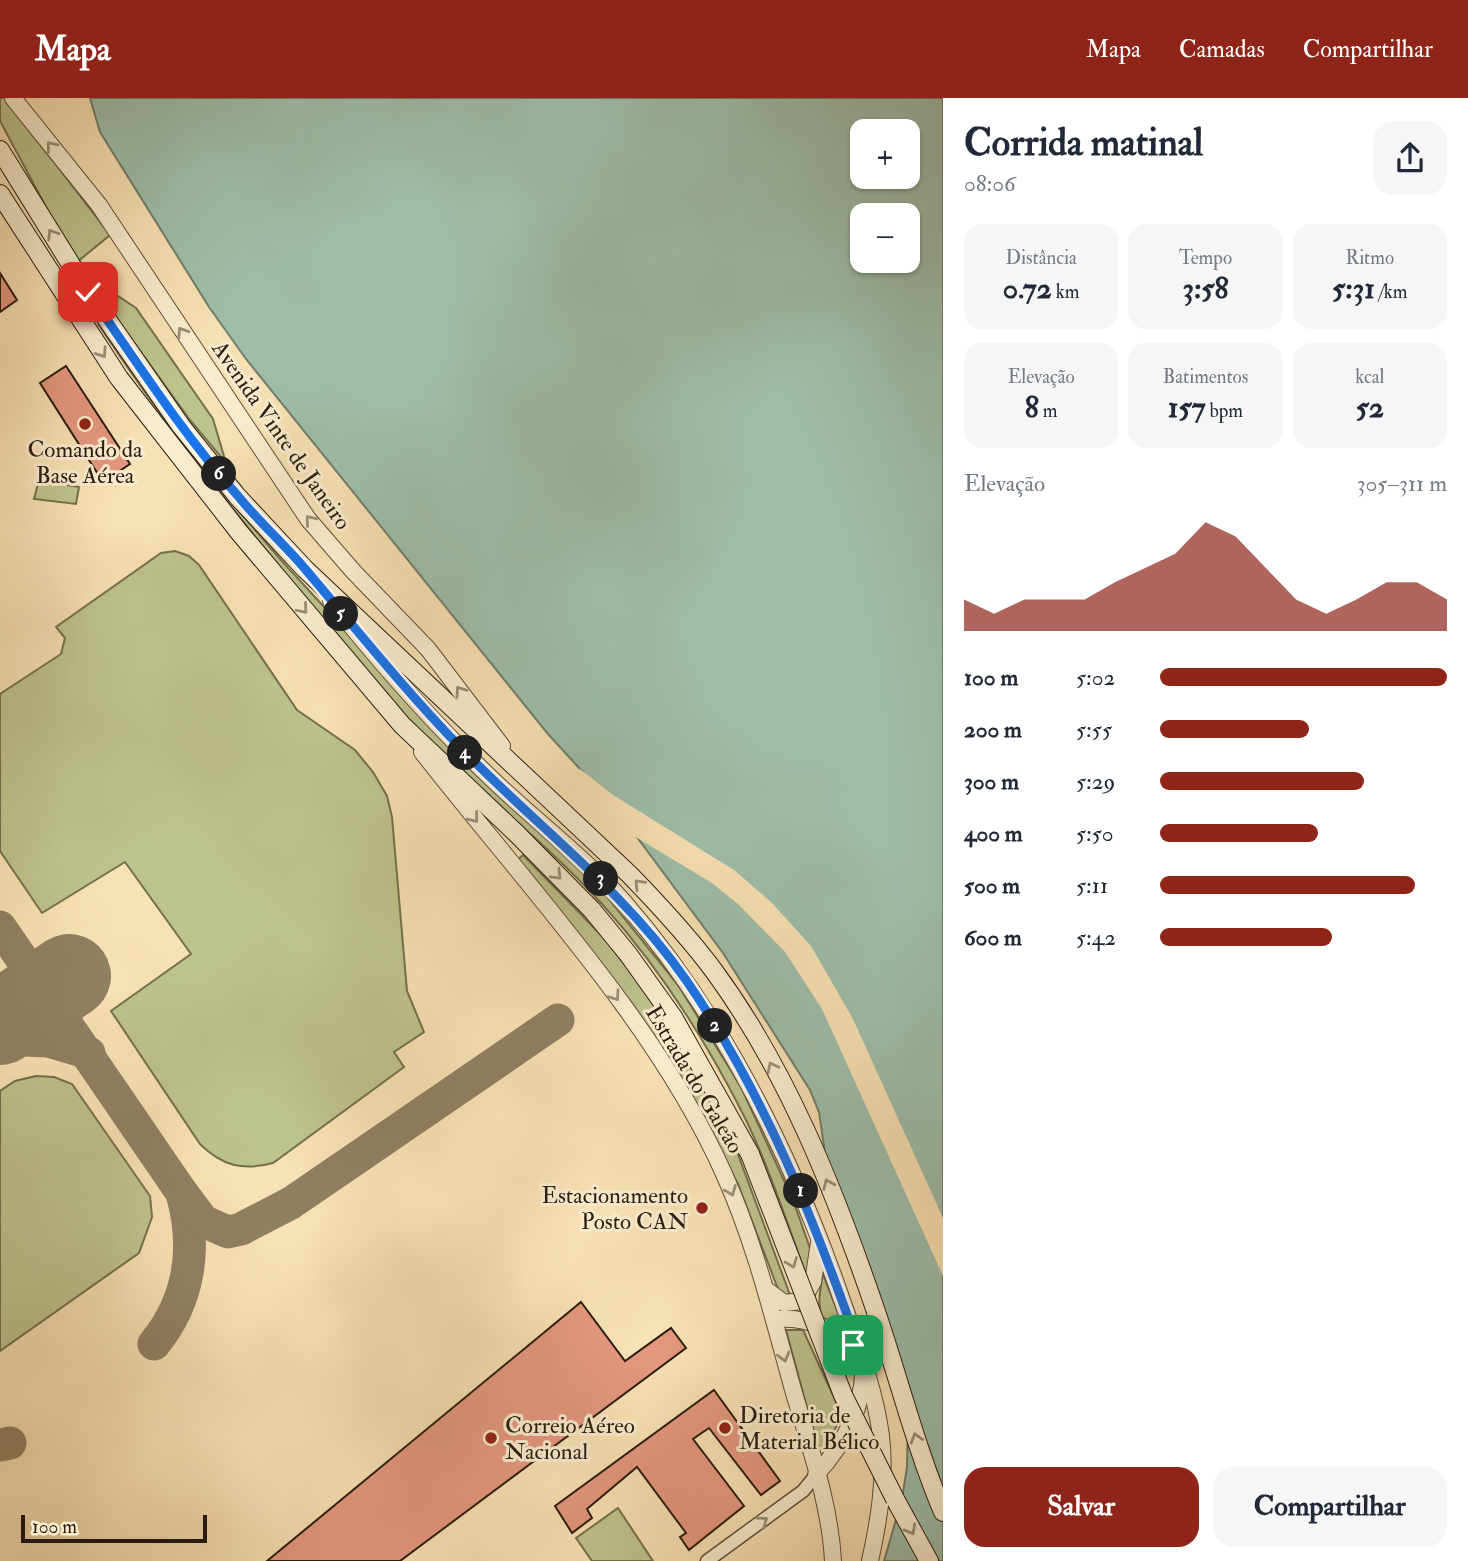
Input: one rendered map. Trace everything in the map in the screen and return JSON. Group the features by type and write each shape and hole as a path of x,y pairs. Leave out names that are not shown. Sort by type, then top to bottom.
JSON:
{"main road":[{"path":"0,144 14,171"},
{"name":"Estrada do Galeão","path":"0,150 88,292 181,426 237,496 305,569 533,782 680,927 716,973 751,1029 804,1128 873,1302 921,1455 943,1512"},
{"name":"Estrada do Galeão","path":"0,194 83,326 158,432 402,725 592,910 628,954 673,1017 750,1154 844,1395 929,1561"}],"street":[{"name":"Avenida Vinte de Janeiro","path":"13,98 99,205 308,519 353,571 428,649 495,738 533,782"},
{"name":"Estrada do Galeão","path":"305,569 397,681 460,748 567,846 648,930 686,981 736,1059 777,1138 817,1228 874,1397 880,1435 882,1491 870,1561"},
{"name":"Estrada do Galeão","path":"402,725 611,990 652,1048 697,1121 724,1172 768,1291 832,1539 833,1561"},
{"path":"768,1291 777,1300 789,1304 806,1297 817,1264 817,1228"},
{"path":"707,1561 803,1491 846,1436 861,1390 862,1356 838,1335 802,1320 774,1320"}],"green space":[{"path":"0,98 5,98 110,235 76,263 0,121"},
{"path":"115,294 136,308 213,419 226,463 190,420 102,298"},
{"path":"102,322 231,502 281,560 478,775 604,893 678,985 741,1087 793,1200 812,1254 807,1277 769,1174 743,1114 697,1032 643,953 580,880 454,766 381,690 200,467 123,361 99,325"},
{"path":"39,480 79,487 76,504 34,499"},
{"path":"175,551 189,556 199,565 297,710 355,750 373,772 387,796 392,817 407,991 424,1032 394,1052 404,1067 273,1163 262,1165 233,1165 216,1157 200,1144 111,1011 191,954 125,862 42,913 0,851 0,694 61,654 65,638 56,627 161,553"},
{"path":"523,855 603,937 654,1002 685,1053 736,1149 790,1295 782,1295 778,1289 738,1184 674,1070 517,860"},
{"path":"36,1076 54,1077 72,1084 150,1196 152,1217 139,1253 0,1351 0,1091 15,1081"},
{"path":"822,1272 845,1330 822,1317 819,1300"},
{"path":"786,1330 803,1330 843,1417 819,1452"},
{"path":"618,1508 653,1561 592,1561 576,1538"}],"shaded area":[{"path":"90,98 943,98 943,1561 884,1561 902,1499 907,1467 908,1421 826,1160 819,1112 810,1090 723,953 613,805 548,734 246,359 209,307 100,132"}],"pier":[{"path":"580,769 613,795 734,870 771,902 811,946 853,1019 943,1218 943,1276 822,1009 785,952 738,904 712,883 629,833 578,771"}],"building":[{"path":"0,273 17,300 0,312"},
{"name":"Comando da Base Aérea","path":"66,366 130,464 103,482 40,383"},
{"name":"Correio Aéreo Nacional","path":"581,1302 625,1361 671,1328 686,1348 400,1561 267,1561"},
{"path":"714,1390 780,1481 761,1495 709,1428 693,1439 744,1506 689,1550 680,1537 686,1533 637,1467 587,1509 592,1518 572,1533 555,1506"}],"taxiway":[{"path":"0,927 182,1193 189,1233 187,1272 176,1309 154,1344"},
{"path":"182,1193 203,1221 228,1232 241,1229 291,1203 558,1020"},
{"path":"0,1039 48,1041 89,1053"},
{"path":"0,1445 10,1443"}],"runway":[{"path":"0,1023 69,976"}],"place":[{"name":"Comando da Base Aérea","path":"85,424"},
{"name":"Estacionamento Posto CAN","path":"702,1208"},
{"name":"Diretoria de Material Bélico","path":"725,1428"},
{"name":"Correio Aéreo Nacional","path":"491,1438"}],"route":[{"path":"88,292 181,426 237,496 305,569 397,681 493,781 621,898 686,981 736,1059 777,1138 817,1228 861,1354 853,1345"}]}
